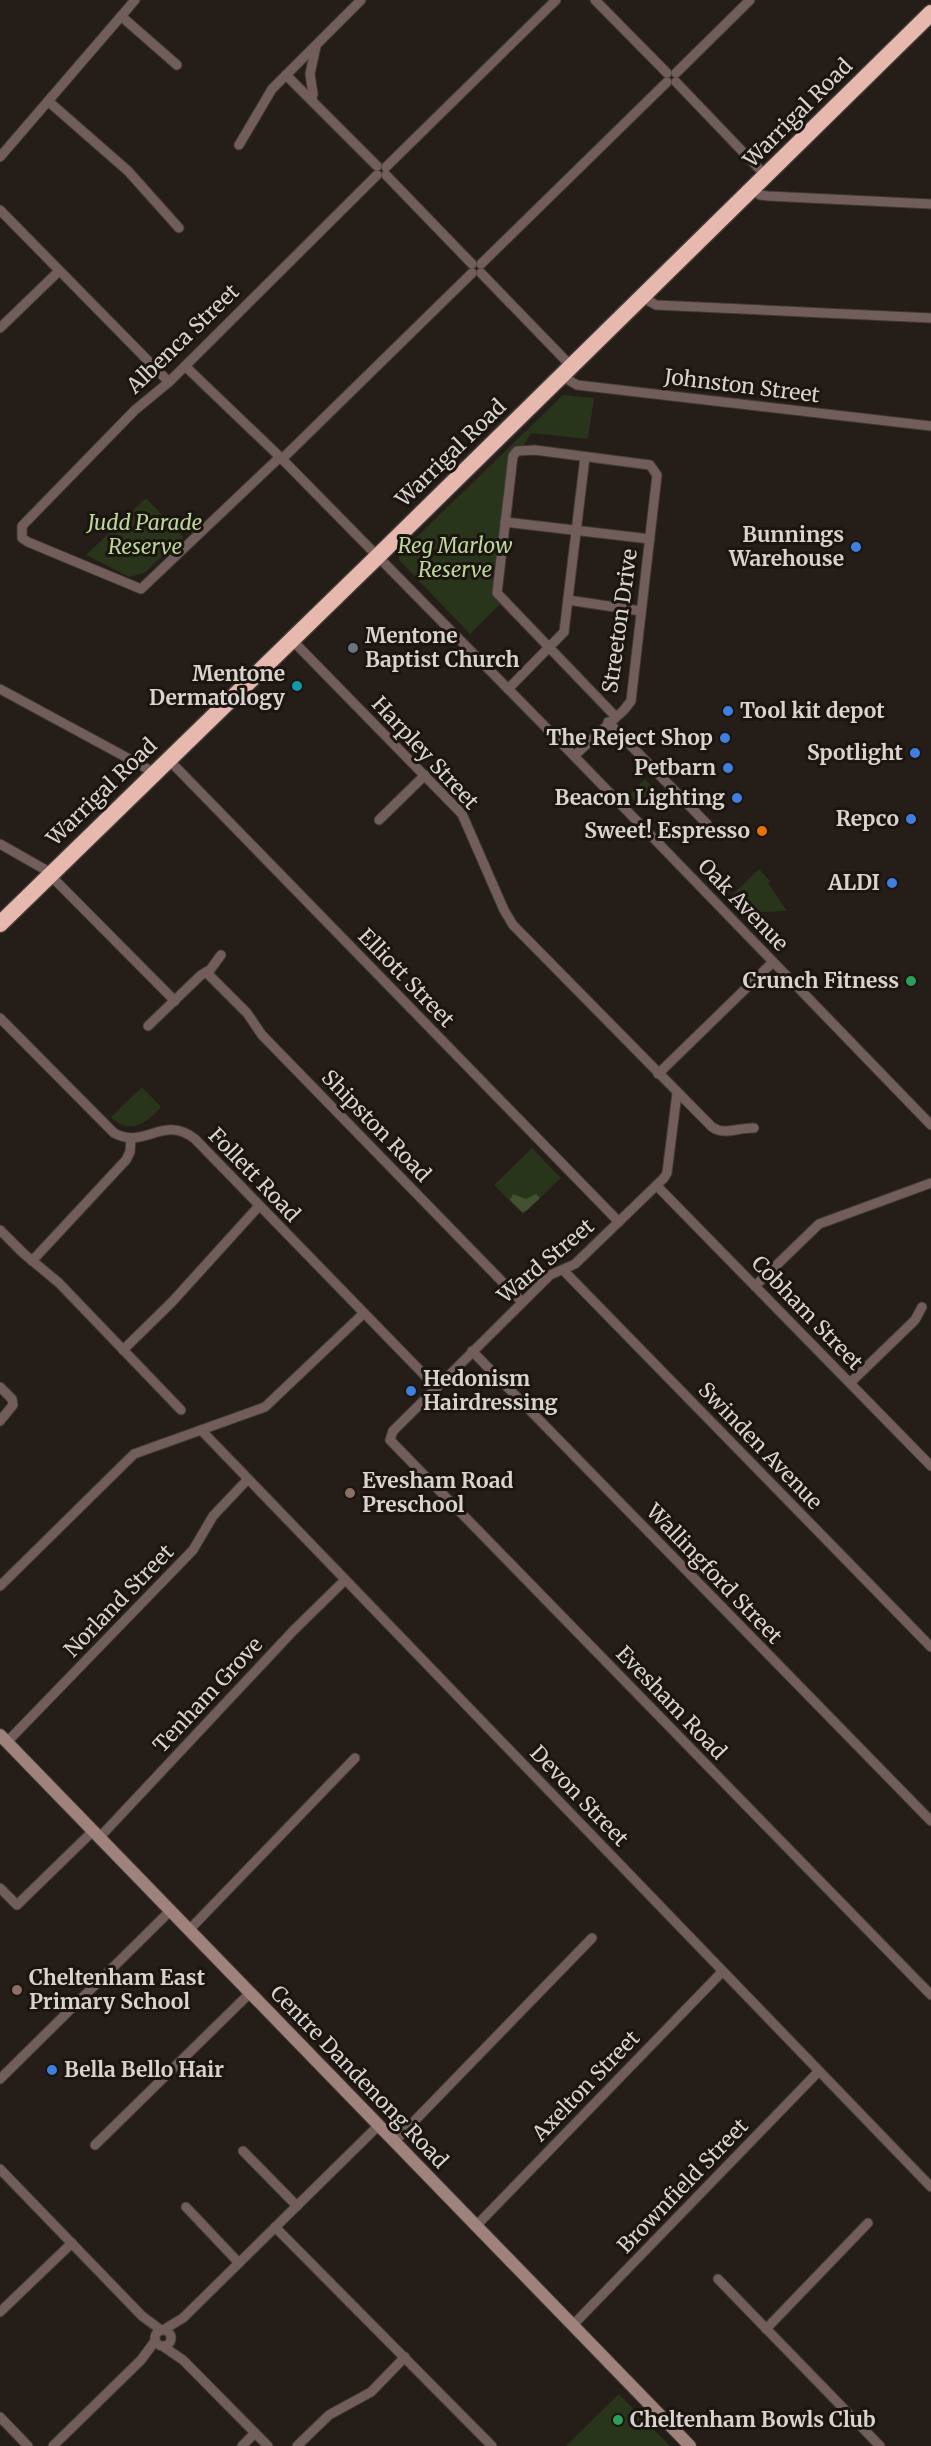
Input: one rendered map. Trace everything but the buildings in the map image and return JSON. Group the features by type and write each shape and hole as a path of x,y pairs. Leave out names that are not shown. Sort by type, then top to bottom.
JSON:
{"highway":[{"name":"Warrigal Road","path":"0,924 931,13"}],"main road":[{"name":"Centre Dandenong Road","path":"3,1738 690,2446"}],"street":[{"path":"0,157 135,0"},
{"path":"239,145 267,96 361,0"},
{"name":"Albenca Street","path":"281,458 141,589 22,538 22,526 135,410 169,382 556,0"},
{"path":"596,0 766,176"},
{"path":"281,458 750,0"},
{"path":"121,16 177,65"},
{"path":"312,99 310,74 317,44"},
{"path":"296,66 304,68 310,74"},
{"path":"286,75 571,366"},
{"path":"48,101 128,171 179,228"},
{"path":"753,189 760,195 768,196 931,204"},
{"path":"0,210 169,382"},
{"path":"0,328 59,271"},
{"path":"642,297 656,305 931,318"},
{"name":"Oak Avenue","path":"185,366 281,458 574,756 931,1125"},
{"name":"Johnston Street","path":"556,382 563,375 577,385 931,426"},
{"path":"508,689 550,649 564,632 585,457 521,449 513,456 497,593 550,649 707,824"},
{"name":"Streeton Drive","path":"574,756 631,701 657,475 650,465 585,457"},
{"path":"506,522 650,539"},
{"path":"568,600 641,611"},
{"name":"Harpley Street","path":"292,639 465,818 510,920 658,1074 716,1130 725,1132 754,1128"},
{"path":"0,689 146,768 153,774"},
{"name":"Elliott Street","path":"168,759 619,1222"},
{"path":"380,820 425,775"},
{"path":"0,844 50,874 175,1001"},
{"path":"148,1026 221,955"},
{"path":"658,1074 773,962"},
{"name":"Shipston Road","path":"206,972 247,1013 262,1035 522,1302"},
{"path":"0,1018 108,1127 119,1136 131,1139 130,1152 126,1160 32,1261"},
{"name":"Ward Street","path":"391,1435 550,1275 575,1264 657,1186 667,1173 677,1093"},
{"name":"Follett Road","path":"131,1139 165,1129 175,1129 195,1139 437,1388"},
{"path":"755,1286 819,1224 931,1184"},
{"name":"Cobham Street","path":"657,1186 931,1466"},
{"path":"123,1350 172,1302 259,1206"},
{"path":"0,1230 59,1283 180,1410"},
{"name":"Swinden Avenue","path":"563,1270 931,1647"},
{"path":"850,1383 915,1320 922,1307"},
{"path":"0,1586 129,1458 139,1452 265,1407 364,1312"},
{"name":"Wallingford Street","path":"472,1351 931,1821"},
{"path":"0,1387 12,1399 13,1405 0,1421"},
{"name":"Devon Street","path":"201,1430 931,2187"},
{"name":"Evesham Road","path":"391,1435 392,1443 931,1995"},
{"name":"Norland Street","path":"3,1738 193,1550 213,1516 248,1479"},
{"name":"Tenham Grove","path":"0,1888 17,1905 96,1834 293,1630 345,1580"},
{"path":"189,1930 355,1758"},
{"path":"0,2079 170,1911"},
{"path":"394,2142 592,1938"},
{"name":"Axelton Street","path":"476,2226 723,1972"},
{"path":"95,2145 250,1993"},
{"name":"Brownfield Street","path":"572,2326 819,2071"},
{"path":"53,2446 378,2126"},
{"path":"243,2151 297,2206"},
{"path":"0,2169 268,2446"},
{"path":"186,2207 240,2263"},
{"path":"766,2329 868,2223"},
{"path":"275,2227 405,2357 487,2444"},
{"path":"0,2312 72,2243"},
{"path":"718,2279 880,2446"},
{"path":"297,2446 329,2415 371,2392 405,2357"},
{"path":"0,2417 28,2446"},
{"path":"242,2446 255,2433"}],"green space":[{"name":"Reg Marlow Reserve","path":"563,395 594,398 588,439 531,433 524,445 518,447 494,596 500,604 470,634 399,560 399,554"},
{"name":"Judd Parade Reserve","path":"146,498 183,537 144,573 129,577 86,555"},
{"path":"645,779 656,791 640,806 629,795"},
{"path":"759,869 770,881 768,883 787,911 748,915 729,898"},
{"path":"142,1087 161,1107 150,1118 138,1125 125,1126 118,1123 111,1117"},
{"path":"532,1148 561,1178 523,1214 494,1185"},
{"path":"513,1194 526,1199 536,1194 540,1198 522,1212 510,1200"},
{"name":"Cheltenham Bowls Club","path":"619,2394 670,2446 566,2446"}],"place":[{"name":"Bunnings Warehouse","path":"856,547"},
{"name":"Mentone Baptist Church","path":"353,648"},
{"name":"Mentone Dermatology","path":"297,686"},
{"name":"Tool kit depot","path":"728,711"},
{"name":"The Reject Shop","path":"725,738"},
{"name":"Spotlight","path":"915,753"},
{"name":"Petbarn","path":"728,768"},
{"name":"Beacon Lighting","path":"737,798"},
{"name":"Repco","path":"911,819"},
{"name":"Sweet! Espresso","path":"762,831"},
{"name":"ALDI","path":"892,883"},
{"name":"Crunch Fitness","path":"911,981"},
{"name":"Hedonism Hairdressing","path":"411,1391"},
{"name":"Evesham Road Preschool","path":"350,1493"},
{"name":"Cheltenham East Primary School","path":"17,1990"},
{"name":"Bella Bello Hair","path":"52,2070"},
{"name":"Cheltenham Bowls Club","path":"618,2420"}]}
